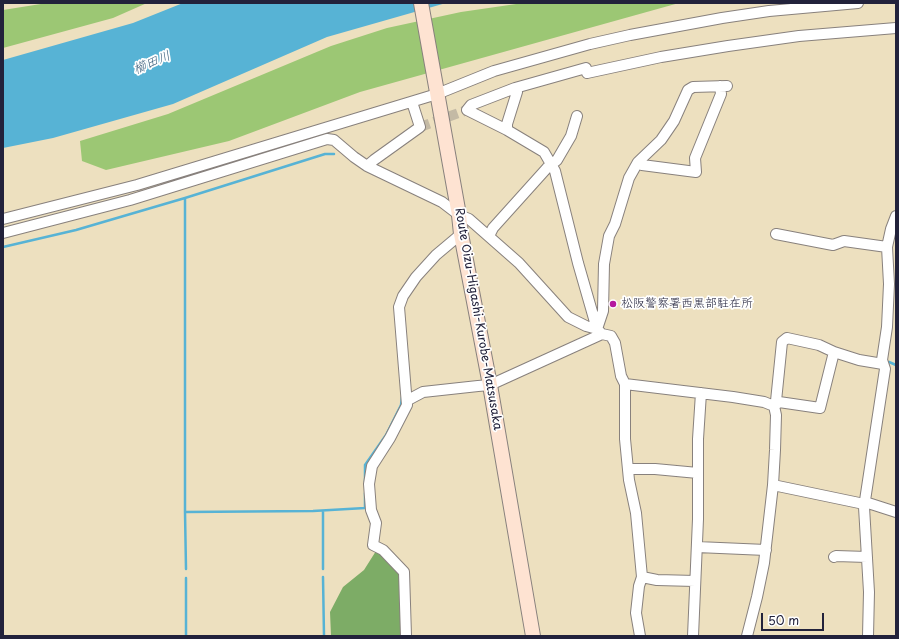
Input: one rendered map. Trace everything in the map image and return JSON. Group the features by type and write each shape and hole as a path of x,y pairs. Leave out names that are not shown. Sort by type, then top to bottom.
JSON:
{"main road":[{"name":"Route Oizu-Higashi-Kurobe-Matsusaka","path":"421,3 459,215 460,234 489,382 532,636"}],"street":[{"path":"3,219 137,185 412,102 494,71 590,44 722,18 769,11 858,3"},
{"path":"600,331 578,263 552,164 544,152 507,130 467,110 471,105 515,88 586,68 587,73 661,57 728,46 799,36 896,28"},
{"path":"600,331 603,312 604,264 609,236 617,218 630,178 638,162 666,134 674,121 688,90 693,87 723,86 695,158 696,172 642,164 638,162"},
{"path":"507,130 507,124 516,92 515,88"},
{"path":"367,166 420,127 412,102"},
{"path":"489,236 493,228 557,160 571,136 577,116"},
{"path":"3,233 130,200 327,139 334,140 367,166 442,202 459,215 469,219 518,263 568,317 611,336 615,343 621,376 625,384 625,439 629,480 636,513 642,577 636,613 640,636"},
{"path":"868,636 869,592 864,557 863,503 872,464 885,369 882,360 887,327 889,284 887,247 896,216"},
{"path":"406,636 404,572 383,550 373,545 376,523 371,510 369,484 372,466 390,438 407,405 408,400 399,307 403,296 413,280 460,234"},
{"path":"776,234 833,245 844,241 887,247"},
{"path":"408,400 423,392 478,386 600,331"},
{"path":"747,636 761,582 766,550 775,450 776,415 774,406 776,401 782,342 787,338 819,345 834,352 859,360 883,364"},
{"path":"774,406 779,402 820,408 834,352"},
{"path":"625,384 764,402 774,406"},
{"path":"693,636 697,547 698,439 701,393"},
{"path":"629,469 698,473"},
{"path":"773,485 863,503 896,512"},
{"path":"697,547 766,550"},
{"path":"834,558 836,556 864,557"},
{"path":"642,577 657,580 695,581"}],"green space":[{"path":"47,3 147,3 113,18 3,48 3,10"},
{"path":"523,3 679,3 360,92 229,141 106,170 82,161 80,141 168,114 331,46 387,28 461,12"},
{"path":"376,551 400,573 403,636 331,636 330,612 343,587 364,570"}],"water":[{"name":"櫛田川","path":"183,3 446,3 327,37 173,104 53,138 3,148 3,60 133,23"}],"waterway":[{"path":"3,247 76,230 185,198 325,154 334,154"},
{"path":"185,198 185,512 313,511 365,508 365,493"},
{"path":"889,362 896,365"},
{"path":"365,482 365,465 386,435 401,405 402,397"},
{"path":"323,511 323,569"},
{"path":"185,512 186,569"},
{"path":"323,577 324,636"},
{"path":"186,578 186,636"}],"tunnel":[{"path":"420,127 467,110"}],"place":[{"name":"松阪警察署西黒部駐在所","path":"613,304"}]}
